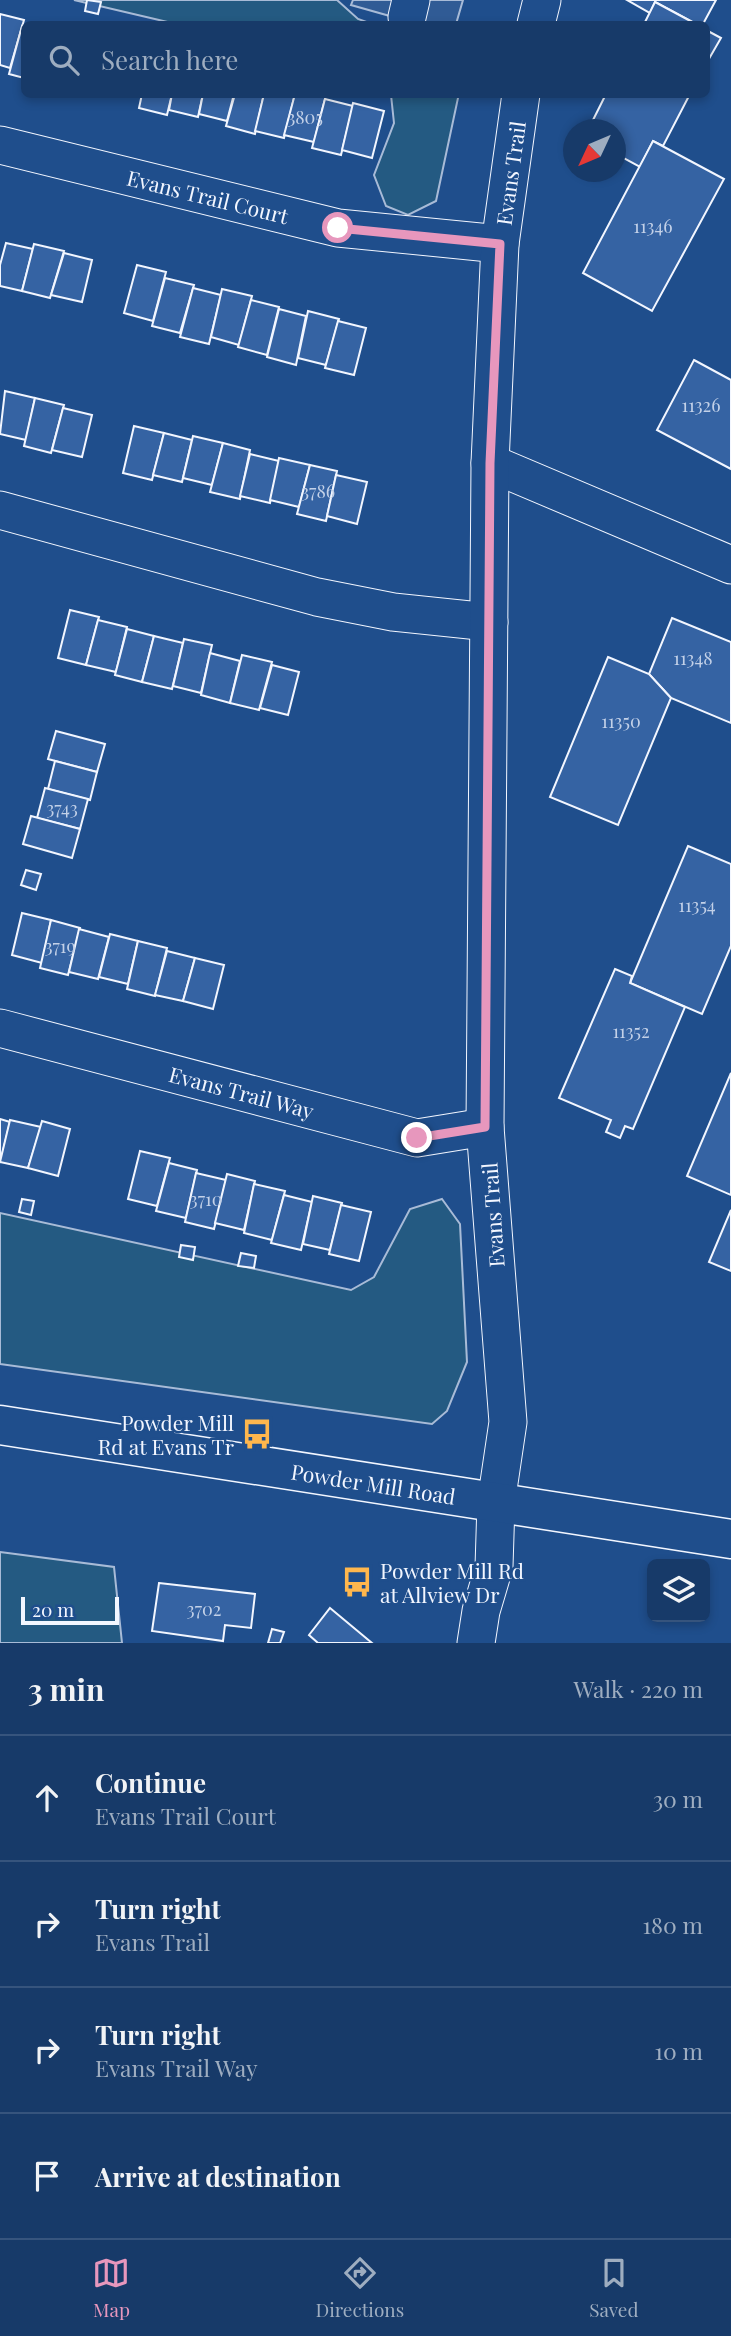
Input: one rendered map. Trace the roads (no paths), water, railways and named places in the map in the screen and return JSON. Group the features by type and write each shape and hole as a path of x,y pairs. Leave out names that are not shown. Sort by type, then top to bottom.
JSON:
{"main road":[{"name":"Powder Mill Road","path":"5,1427 731,1539"}],"street":[{"path":"537,21 542,0"},
{"name":"Evans Trail","path":"476,1643 481,1611 494,1567 496,1503 508,1422 485,1127 490,463 500,244 520,98"},
{"name":"Evans Trail Court","path":"0,145 338,228 500,244"},
{"path":"490,463 731,565"},
{"path":"0,510 317,597 393,612 489,622"},
{"name":"Evans Trail Way","path":"0,1028 226,1090 417,1138 485,1127"}],"place":[{"name":"Powder Mill Rd at Evans Tr","path":"257,1434"},
{"name":"Powder Mill Rd at Allview Dr","path":"357,1582"}]}
